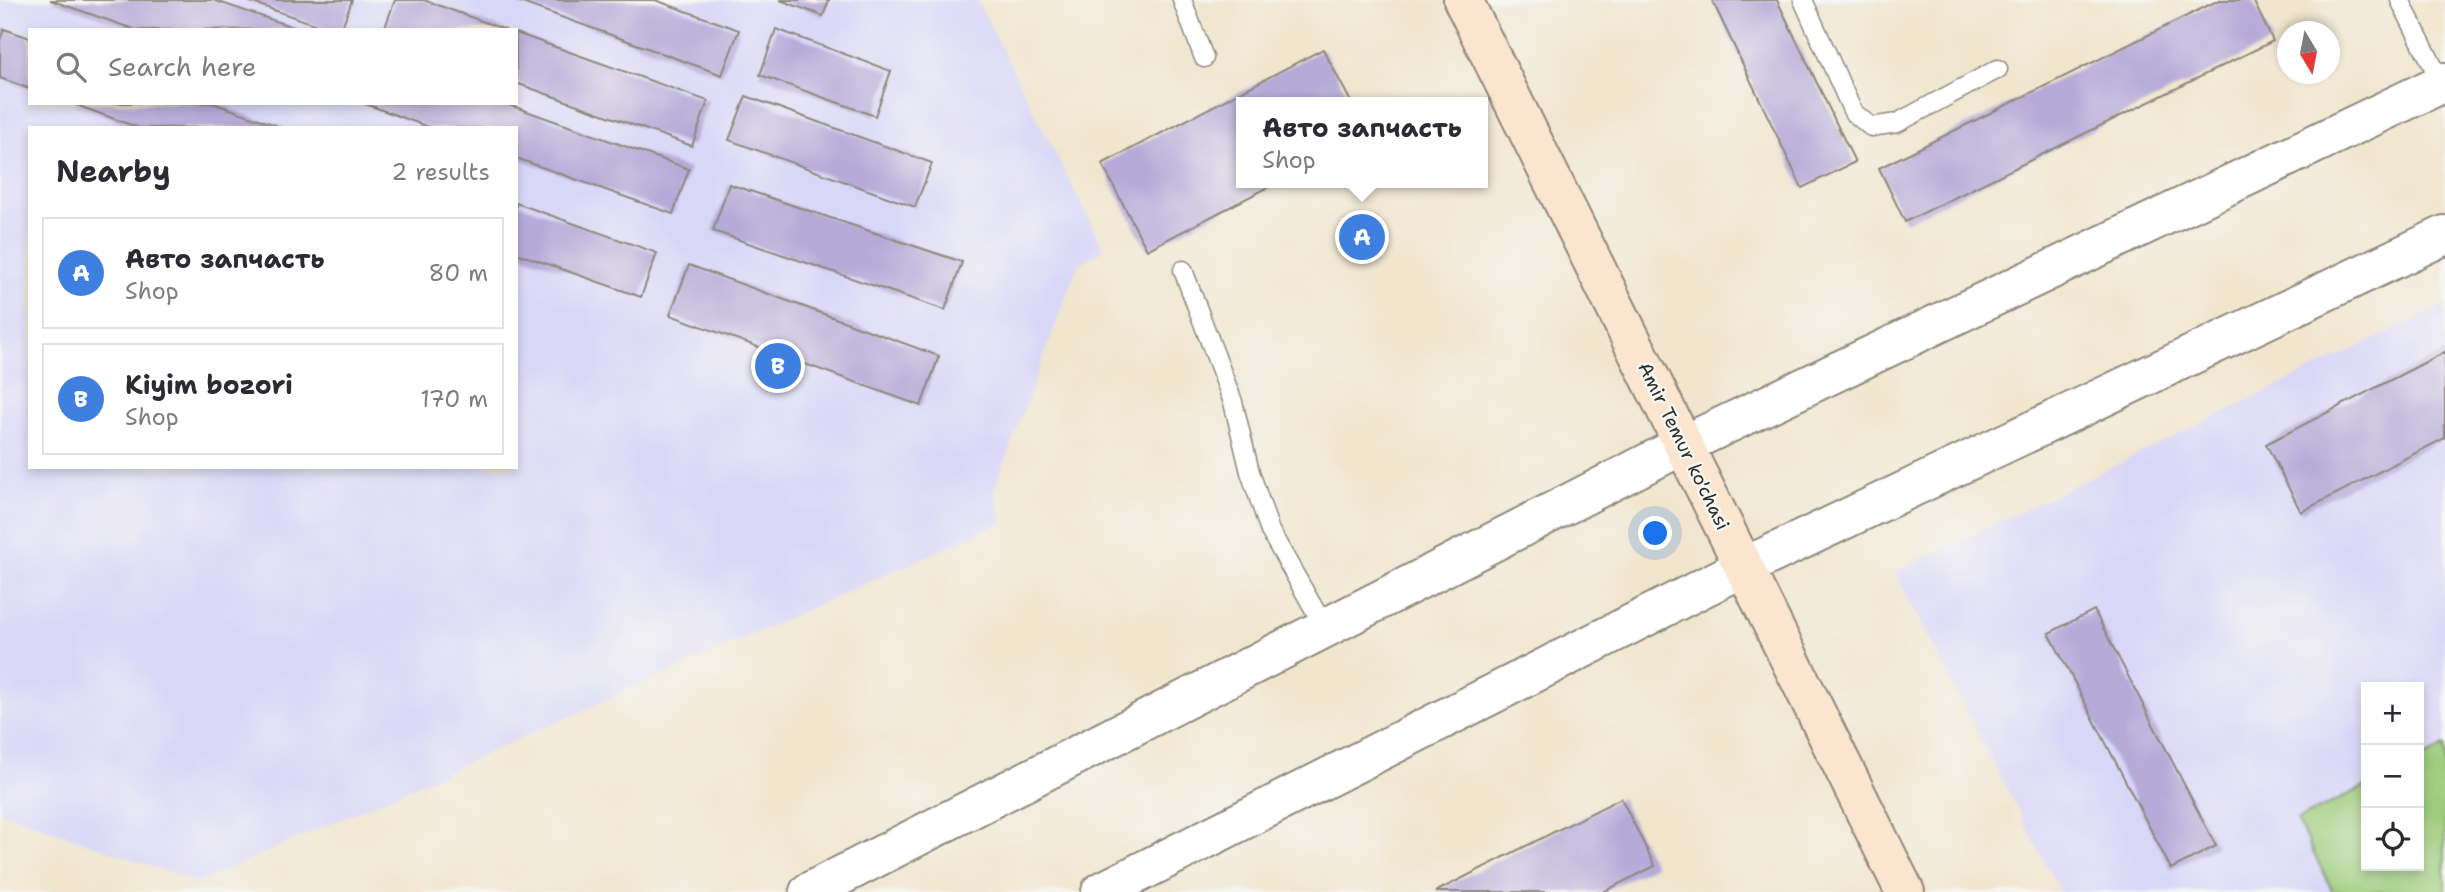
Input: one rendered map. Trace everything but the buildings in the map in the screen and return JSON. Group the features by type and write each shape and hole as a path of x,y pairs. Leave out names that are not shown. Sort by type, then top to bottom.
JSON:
{"main road":[{"name":"Amir Temur ko'chasi","path":"1463,0 1905,892"}],"street":[{"path":"809,892 1684,445 2443,83"},
{"path":"1101,892 1744,567 2445,235"}],"lane":[{"path":"1182,0 1204,58"},
{"path":"1803,0 1853,112 1871,127 1897,123 1998,69"},
{"path":"2400,0 2443,83"},
{"path":"1182,270 1233,402 1250,472 1270,531 1325,628"}],"shaded area":[{"path":"0,0 977,0 1104,249 1078,265 994,490 1003,522 198,883 0,811"},
{"path":"2445,305 2445,892 2060,892 1895,572"}],"green space":[{"path":"2445,746 2445,892 2333,892 2297,820 2361,788 2361,871 2424,871 2424,757"}],"place":[{"name":"Авто запчасть","path":"1362,237"},
{"name":"Kiyim bozori","path":"778,366"}]}
